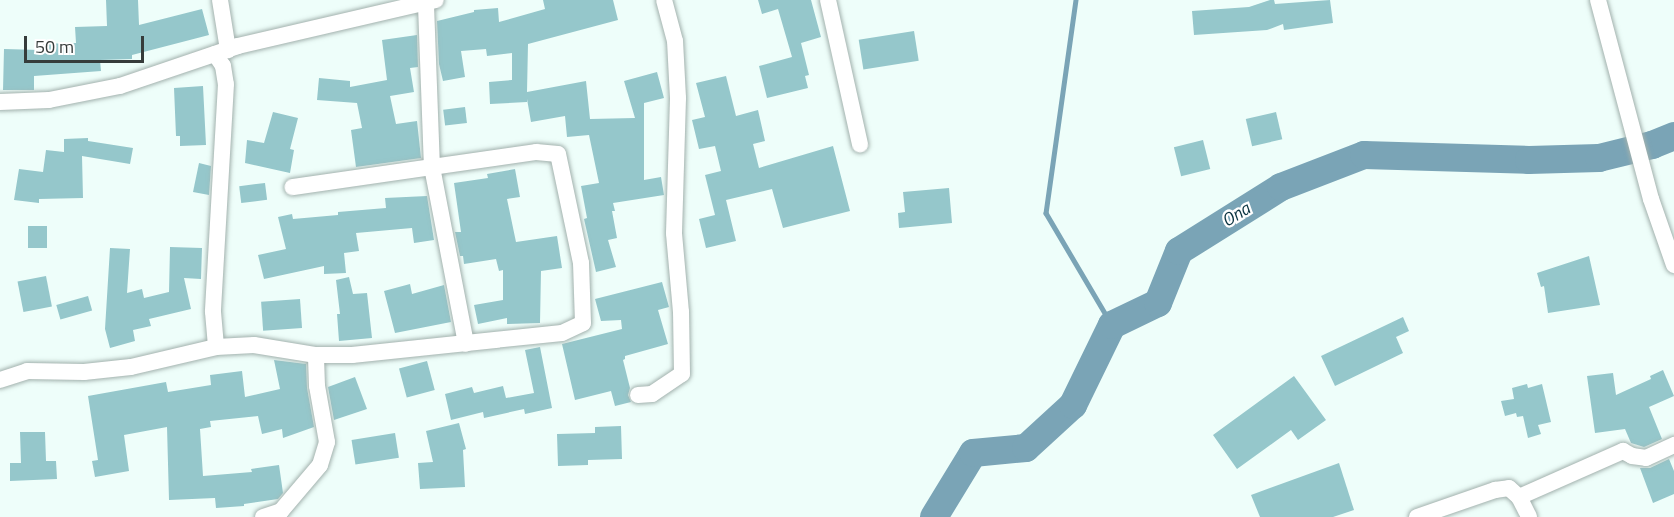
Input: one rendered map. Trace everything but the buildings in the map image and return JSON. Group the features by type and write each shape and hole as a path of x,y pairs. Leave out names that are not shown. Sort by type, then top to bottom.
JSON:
{"street":[{"path":"216,347 213,312 226,84 221,52 220,0"},
{"path":"638,394 652,394 682,374 681,312 674,233 678,98 675,41 664,0"},
{"path":"828,0 860,144"},
{"path":"1598,0 1609,34 1651,199 1674,265"},
{"path":"0,102 49,100 120,86 221,52 375,8 431,2 432,167 466,344"},
{"path":"0,380 27,371 84,372 131,367 216,347 254,345 316,355 466,344 530,334 562,333 583,322 581,263 558,154 537,152 292,187"},
{"path":"263,517 281,511 320,465 327,442 317,386 316,355"},
{"path":"1519,497 1623,451 1632,456 1646,458 1674,445"},
{"path":"1417,517 1495,490 1509,488 1519,497 1529,517"}],"waterway":[{"path":"1076,0 1046,213 1112,325"},
{"name":"Ona","path":"934,517 973,453 1026,448 1073,405 1112,325 1158,303 1179,251 1281,187 1364,155 1529,160 1599,158 1652,145 1674,136"}]}
